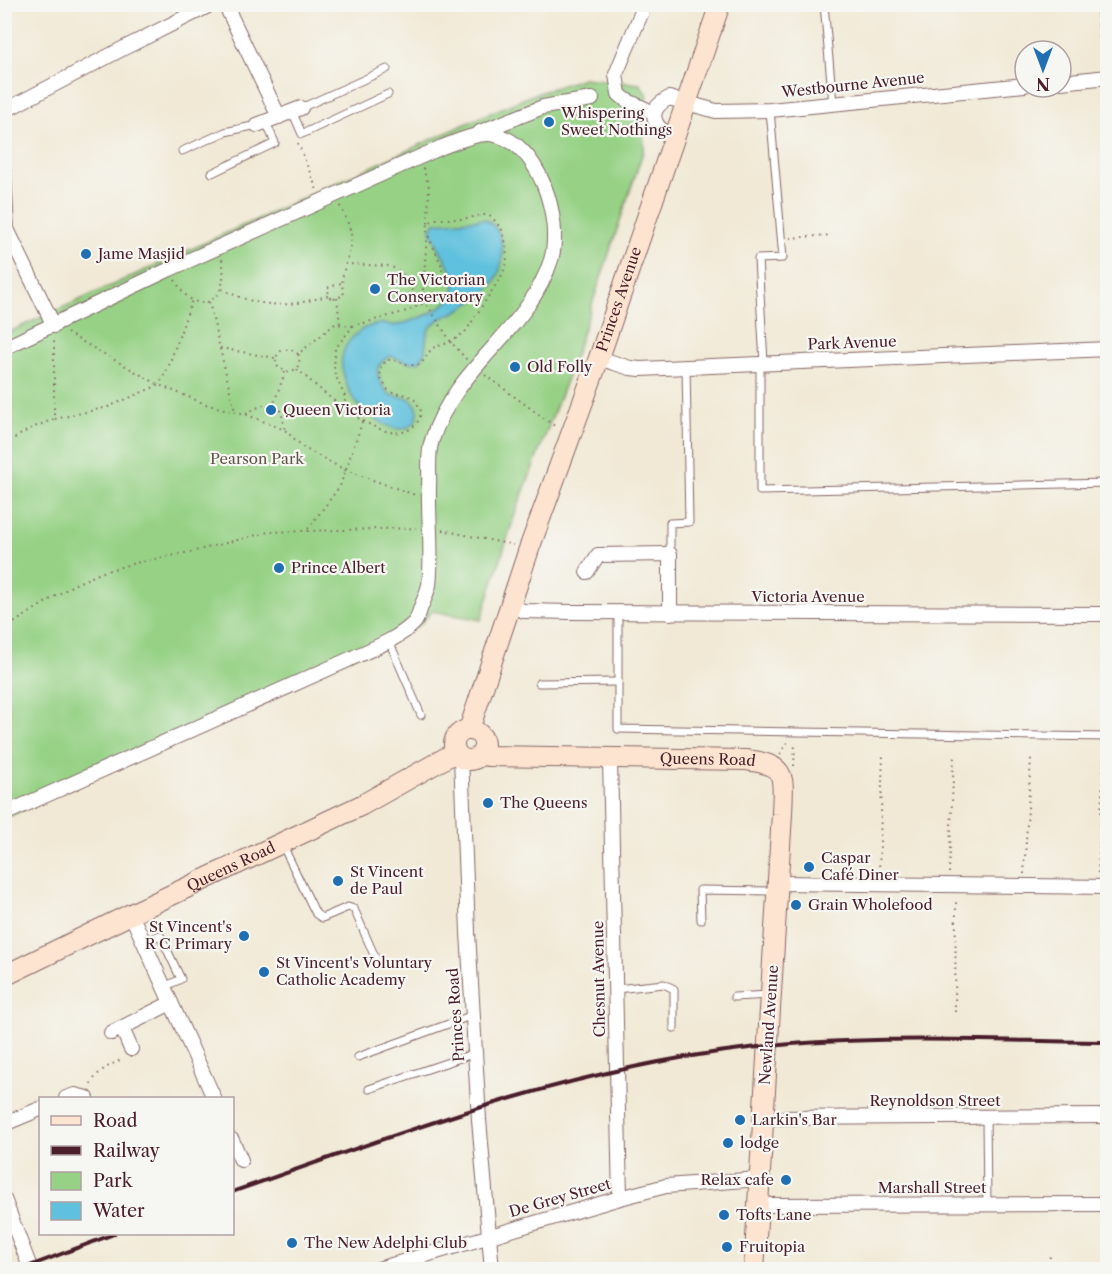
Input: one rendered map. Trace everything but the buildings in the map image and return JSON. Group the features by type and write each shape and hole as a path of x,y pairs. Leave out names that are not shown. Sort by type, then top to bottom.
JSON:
{"street":[{"path":"4,111 212,4"},
{"path":"225,4 280,116"},
{"name":"Princes Avenue","path":"469,730 529,549 599,358 720,4"},
{"path":"616,74 643,9"},
{"path":"608,61 616,74 619,94 626,100 654,113 656,123 662,132 673,137"},
{"path":"1073,80 1107,77"},
{"name":"Westbourne Avenue","path":"654,113 658,103 669,98 716,111 770,110 1013,86"},
{"path":"4,348 170,269 419,157 543,107 592,99"},
{"path":"4,814 389,641 415,622 428,587 431,443 445,406 474,368 530,304 551,260 554,239 553,217 546,189 533,161 504,138 489,134 464,139"},
{"path":"4,173 7,229 54,326"},
{"name":"Park Avenue","path":"599,358 630,368 1107,349"},
{"path":"587,572 598,555 670,554 670,613"},
{"name":"Victoria Avenue","path":"510,606 524,611 618,613 1107,614"},
{"path":"469,730 482,735 485,746 482,754 471,760 458,755 455,739 460,733 469,730"},
{"name":"Queens Road","path":"482,754 610,759 746,760 768,763 777,773"},
{"name":"Queens Road","path":"4,976 362,805 458,755"},
{"name":"Princes Road","path":"458,755 475,1053 492,1269"},
{"name":"Chesnut Avenue","path":"610,759 620,1198"},
{"name":"Newland Avenue","path":"754,1269 778,887 777,773"},
{"path":"778,887 820,883 1103,887"},
{"path":"130,914 214,1097"},
{"path":"131,1049 117,1030 171,1003"},
{"path":"4,1124 39,1109"},
{"name":"Reynoldson Street","path":"762,1118 1107,1116"},
{"path":"234,1144 241,1160"},
{"name":"De Grey Street","path":"375,1269 666,1186 759,1179"},
{"path":"4,1199 32,1269"},
{"name":"Marshall Street","path":"757,1205 1107,1204"}],"lane":[{"path":"824,4 833,104"},
{"path":"1100,4 1107,77"},
{"path":"182,151 225,132 280,116 387,69"},
{"path":"280,116 302,134 388,94"},
{"path":"770,110 783,258 758,259 762,364 760,491 1107,483"},
{"path":"212,173 275,143 280,116"},
{"path":"670,554 670,523 689,522 686,367"},
{"path":"618,613 618,729 1107,737"},
{"path":"389,641 421,715"},
{"path":"539,683 618,682"},
{"path":"282,843 316,914 322,918 348,907 354,909 378,964"},
{"path":"701,920 700,890 778,887"},
{"path":"616,989 664,984 674,989 674,1028"},
{"path":"734,997 772,995"},
{"path":"358,1057 473,1015"},
{"path":"369,1089 475,1053"},
{"path":"986,1117 987,1204"}],"path":[{"path":"280,116 322,201"},
{"path":"419,157 429,187 422,304"},
{"path":"336,195 351,234 349,253 341,283 344,296 330,300 327,288 341,283"},
{"path":"297,369 342,407 386,432 395,434 407,431 418,423 421,411 416,401 408,395 388,390 380,377 381,367 387,360 412,366 421,364 432,348 451,342 466,331 502,275 507,263 506,244 502,230 492,217 484,215 462,219 436,219 428,224"},
{"path":"427,233 441,264 444,283"},
{"path":"781,239 832,235"},
{"path":"170,269 177,284 192,300 199,303 209,302 222,289 225,273 217,248"},
{"path":"345,264 390,266 401,272 422,304 428,306 451,342 474,368 570,437"},
{"path":"222,289 237,297 264,304 291,305 329,295"},
{"path":"338,298 340,324"},
{"path":"4,444 54,419 108,407 159,385 169,365 192,300"},
{"path":"209,302 235,412"},
{"path":"298,354 335,324 353,326 407,311 422,304"},
{"path":"54,419 54,326 159,385 208,405 245,414 285,430 304,448 345,470 429,500"},
{"path":"342,407 346,399 334,372 335,349 353,326"},
{"path":"220,348 275,358"},
{"path":"275,358 285,349 294,350 300,358 297,369"},
{"path":"275,358 278,368 285,372 297,369"},
{"path":"274,403 285,372"},
{"path":"245,414 263,405 274,403"},
{"path":"274,403 281,411 285,430"},
{"path":"307,530 340,486 363,420"},
{"path":"4,629 73,585 103,572 268,532 430,527 529,549"},
{"path":"777,773 795,732"},
{"path":"878,884 883,755"},
{"path":"954,755 952,884 955,1012"},
{"path":"1103,1012 1104,756"},
{"path":"1024,886 1031,758"},
{"path":"86,1097 93,1078 105,1068 128,1056 131,1049"},
{"path":"1049,1269 1050,1254"}],"green space":[{"name":"Pearson Park","path":"583,78 640,84 647,95 642,113 644,149 569,373 515,514 481,620 432,611 420,625 5,818 5,334 470,122 530,96"}],"water":[{"path":"484,219 494,226 502,244 501,268 497,277 485,293 477,299 432,325 426,337 424,354 418,362 408,362 390,356 382,362 378,368 378,376 385,390 391,395 410,399 415,404 418,413 415,421 409,427 400,429 389,426 365,412 352,397 342,367 347,345 357,333 371,326 404,323 430,313 445,303 451,297 455,284 450,268 431,229 435,223"}],"railway":[{"path":"234,1191 483,1107 547,1088 675,1059 741,1049 833,1041 1108,1042"},
{"path":"19,1270 111,1235"}],"place":[{"name":"Whispering Sweet Nothings","path":"549,122"},
{"name":"Jame Masjid","path":"86,254"},
{"name":"The Victorian Conservatory","path":"375,289"},
{"name":"Old Folly","path":"515,367"},
{"name":"Queen Victoria","path":"271,410"},
{"name":"Prince Albert","path":"279,568"},
{"name":"The Queens","path":"488,803"},
{"name":"Caspar Café Diner","path":"809,867"},
{"name":"St Vincent de Paul","path":"338,881"},
{"name":"Grain Wholefood","path":"796,905"},
{"name":"St Vincent's R C Primary","path":"244,936"},
{"name":"St Vincent's Voluntary Catholic Academy","path":"264,972"},
{"name":"Larkin's Bar","path":"740,1120"},
{"name":"lodge","path":"728,1143"},
{"name":"Relax cafe","path":"786,1180"},
{"name":"Tofts Lane","path":"724,1215"},
{"name":"The New Adelphi Club","path":"292,1243"},
{"name":"Fruitopia","path":"727,1247"}]}
